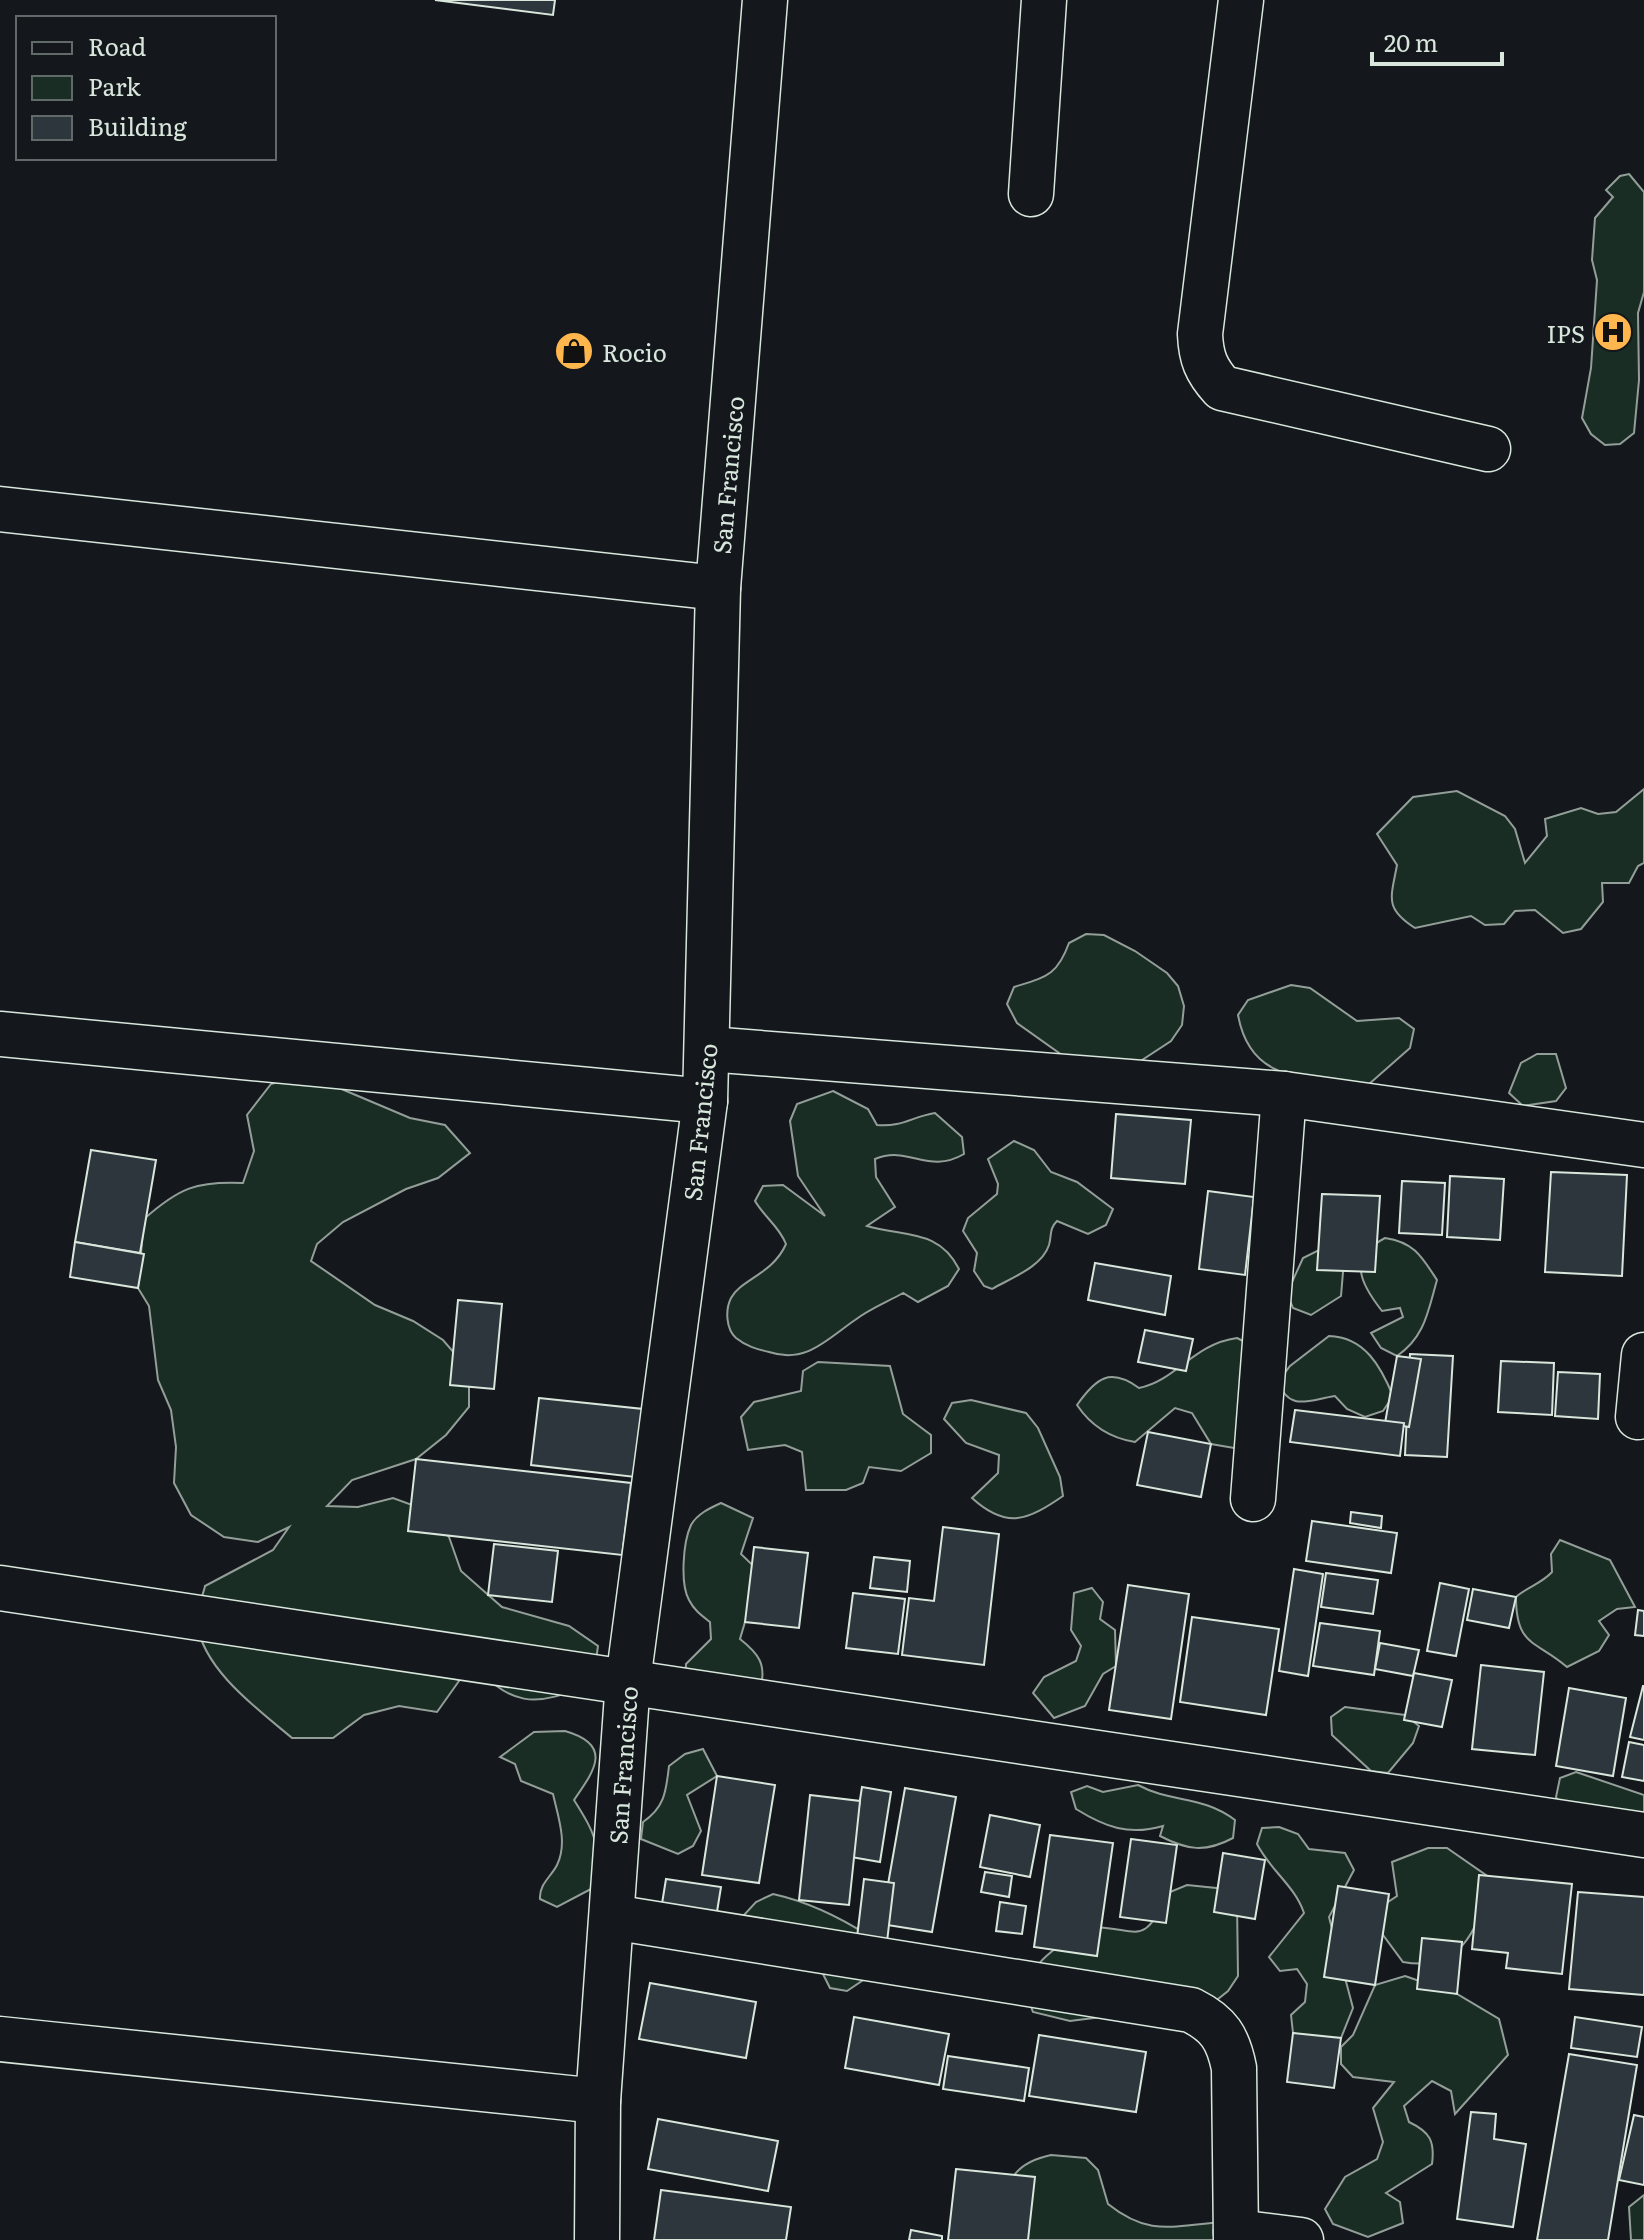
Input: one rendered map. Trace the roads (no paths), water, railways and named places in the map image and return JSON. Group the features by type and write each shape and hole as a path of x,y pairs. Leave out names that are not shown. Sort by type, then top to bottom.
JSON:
{"street":[{"name":"San Francisco","path":"597,2240 598,2101 628,1681 705,1101 718,588 765,0"},
{"path":"1031,194 1044,0"},
{"path":"1241,0 1200,334 1202,359 1209,374 1222,388 1488,449"},
{"path":"0,509 718,588"},
{"path":"0,1034 705,1101"},
{"path":"708,1049 1284,1094 1644,1145"},
{"path":"1253,1499 1284,1094"},
{"path":"1638,1417 1644,1355"},
{"path":"0,1588 1644,1835"},
{"path":"612,1917 1191,2010 1222,2031 1234,2068 1236,2236 1301,2240"},
{"path":"0,2039 598,2101"}],"place":[{"name":"IPS","path":"1613,332"},
{"name":"Rocio","path":"574,351"}]}
